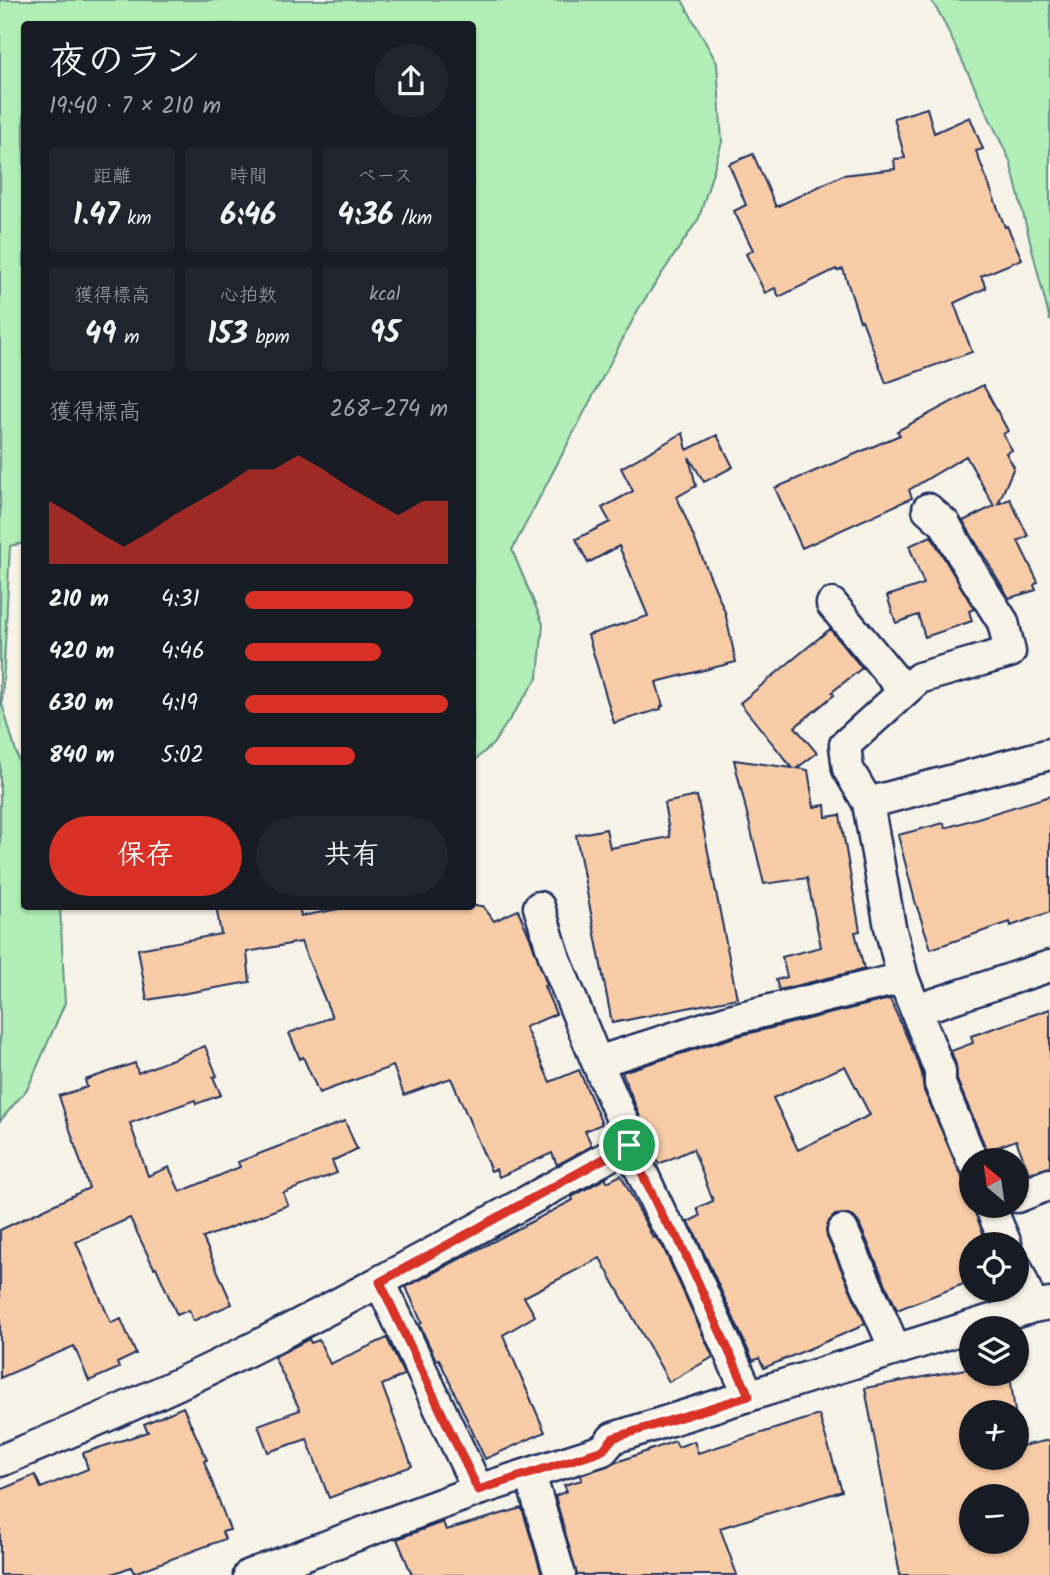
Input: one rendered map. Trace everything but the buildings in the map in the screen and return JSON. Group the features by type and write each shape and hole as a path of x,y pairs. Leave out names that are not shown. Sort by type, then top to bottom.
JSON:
{"street":[{"path":"928,509 945,524 975,579 1003,622 1010,652 919,678 845,745 848,769 868,803 890,927 903,978 940,1071 940,1084 967,1148"},
{"path":"832,604 904,691"},
{"path":"868,803 1050,754"},
{"path":"539,907 555,959 628,1133 629,1145 664,1220 678,1238 749,1396"},
{"path":"916,1010 1050,966"},
{"path":"597,1062 733,1020 903,978"},
{"path":"0,1461 186,1380 380,1282 629,1145"},
{"path":"1029,1192 1050,1184"},
{"path":"843,1231 895,1349"},
{"path":"380,1282 478,1490"},
{"path":"249,1575 478,1490 603,1450 613,1438 1041,1306 1029,1288"},
{"path":"530,1474 560,1575"}],"green space":[{"path":"0,0 682,0 717,63 722,142 699,218 639,308 512,550 543,624 538,677 493,744 476,759 476,21 21,21 21,544 10,546 2,704 21,769 21,910 60,910 65,1003 28,1088 0,1121"},
{"path":"931,0 1050,0 1050,321 1010,161"}],"route":[{"path":"629,1145 664,1220 678,1238 749,1396 613,1438 603,1450 478,1490 380,1282 629,1145"}]}
